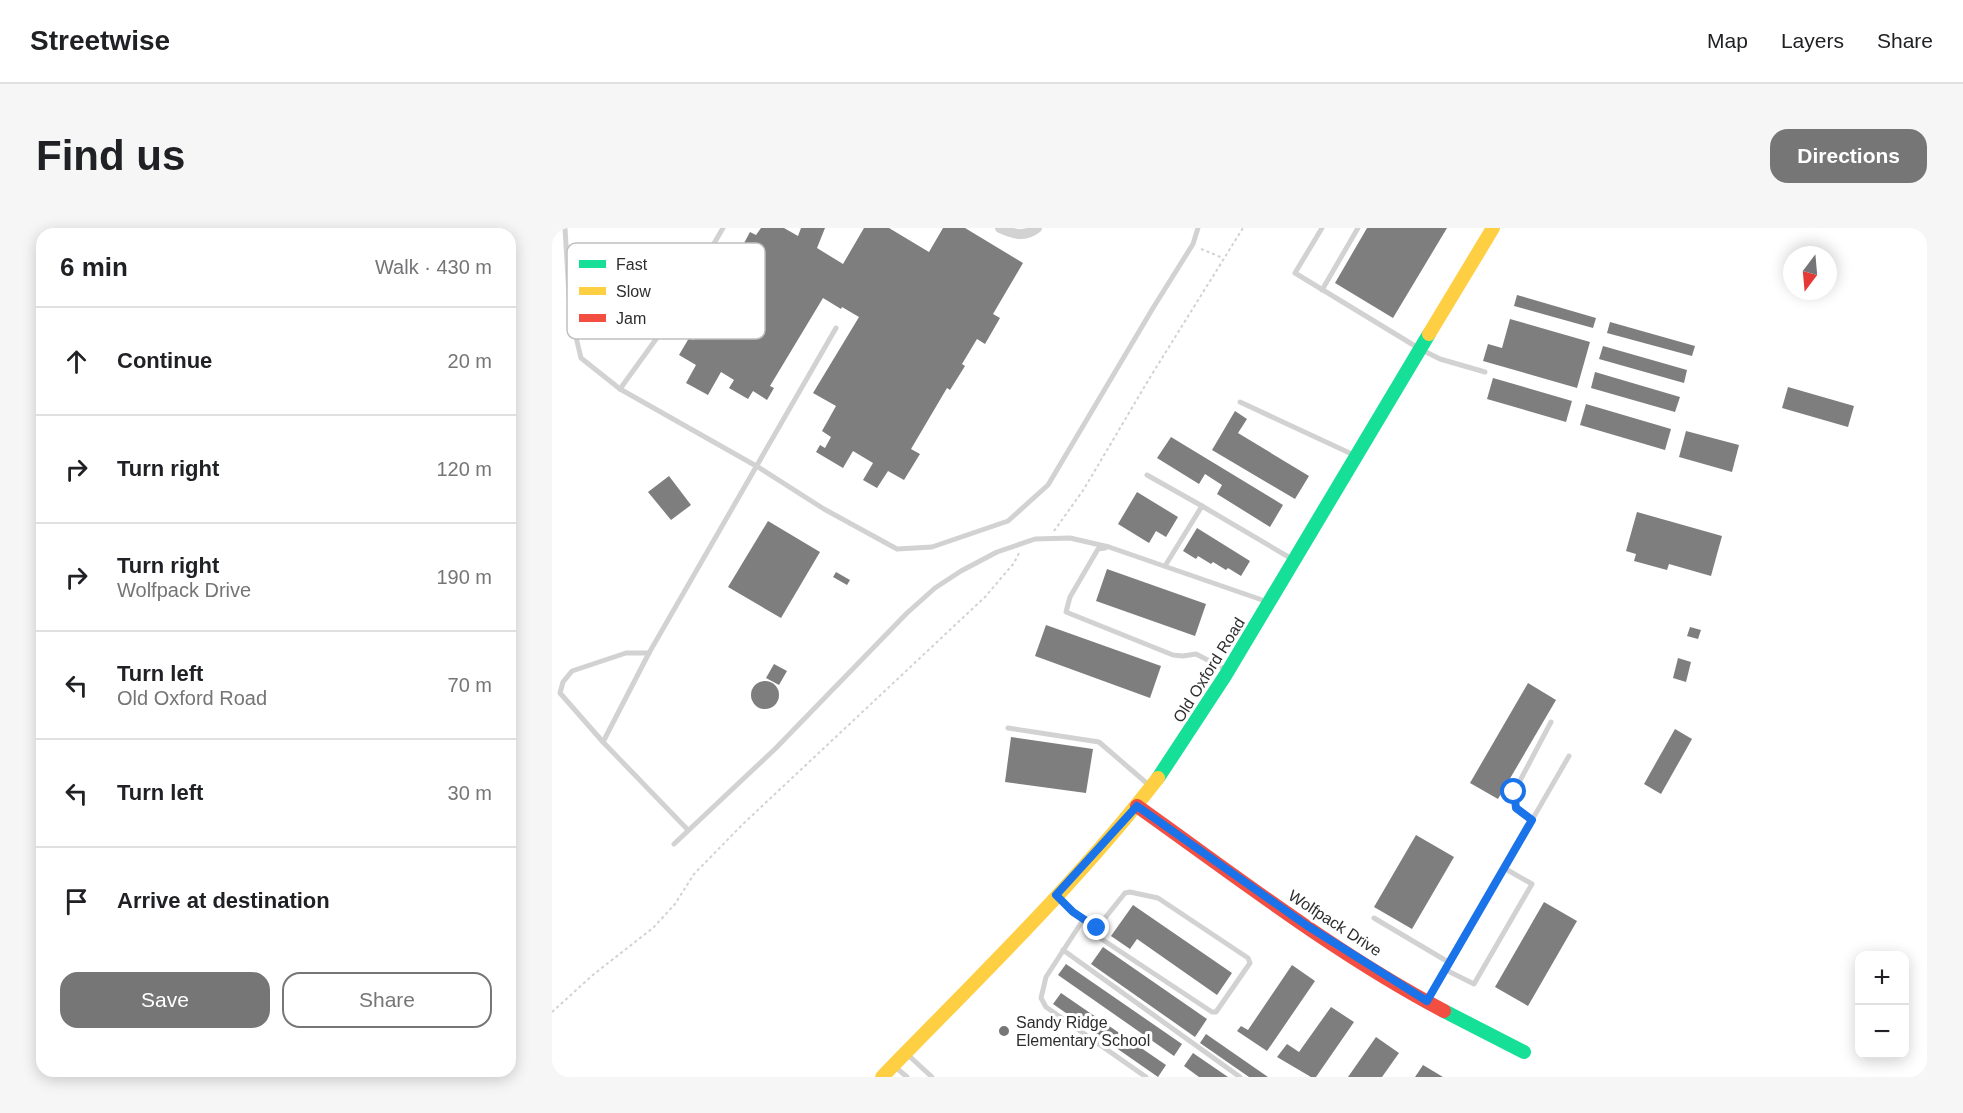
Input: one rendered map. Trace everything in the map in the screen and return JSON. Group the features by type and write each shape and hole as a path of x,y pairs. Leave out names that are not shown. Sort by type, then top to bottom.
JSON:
{"street":[{"path":"1000,228 1014,234 1025,235 1036,228"},
{"name":"Old Oxford Road","path":"882,1077 1056,895 1137,806 1151,787 1186,738 1270,602 1492,228"},
{"name":"Wolfpack Drive","path":"1137,806 1306,925 1427,1001 1524,1052"}],"lane":[{"path":"565,228 567,262"},
{"path":"714,243 723,228"},
{"path":"576,339 581,358 620,389 758,467 824,509 897,549 932,547 1008,520 1048,485 1153,308 1194,244 1198,228"},
{"path":"1322,228 1295,273 1420,349 1440,359 1485,372"},
{"path":"1322,290 1358,228"},
{"path":"603,742 649,653 836,328"},
{"path":"620,389 656,339"},
{"path":"1240,402 1356,456"},
{"path":"1148,475 1294,560"},
{"path":"1165,566 1202,506"},
{"path":"674,844 775,749 935,588 997,552 1024,542 1049,538 1070,538 1109,547 1270,602"},
{"path":"1109,547 1098,549 1070,597 1066,612 1173,655 1196,654 1228,670"},
{"path":"649,653 626,653 572,671 563,682 560,693 603,742 688,830"},
{"path":"1532,820 1516,808 1514,792 1551,722"},
{"path":"1008,728 1099,742 1151,787"},
{"path":"1427,1001 1569,756"},
{"path":"1446,970 1474,984 1532,884 1504,868"},
{"path":"1125,893 1143,894 1158,898 1248,958 1250,963 1216,1011 1212,1012 1100,938 1096,933 1097,928 1125,893"},
{"path":"1056,895 1083,920 1097,928"},
{"path":"1374,918 1450,963"},
{"path":"1083,920 1046,977 1041,998 1046,1007 1146,1077"},
{"path":"1063,950 1240,1077"},
{"path":"906,1053 932,1077"},
{"path":"893,1065 907,1077"}],"path":[{"path":"1049,538 1084,489 1149,379 1244,228"},
{"path":"1194,244 1205,252 1224,259"},
{"path":"552,1012 594,974 653,928 675,904 694,874 742,824 985,597 1014,563 1024,542"}],"building":[{"path":"761,228 784,228 798,236 801,228 825,228 817,248 843,264 864,228 889,228 929,252 943,228 965,228 1023,263 993,314 1000,318 985,344 977,339 962,364 965,366 950,390 947,388 911,449 920,454 904,480 888,471 877,488 863,480 873,463 853,451 843,468 816,452 820,445 825,448 831,437 822,431 836,406 813,393 859,317 823,298 770,386 774,388 767,400 753,391 748,399 729,388 734,380 721,372 708,395 686,383 696,365 679,355 688,339 765,339 765,243 744,243 750,232 756,235"},
{"path":"1367,228 1447,228 1393,318 1335,283"},
{"path":"1517,295 1596,318 1593,328 1514,306"},
{"path":"1510,319 1590,342 1577,388 1483,361 1488,344 1502,348"},
{"path":"1610,322 1695,346 1692,356 1607,333"},
{"path":"1603,346 1687,370 1684,383 1599,359"},
{"path":"1595,372 1680,397 1675,412 1591,388"},
{"path":"1493,378 1572,401 1566,422 1487,399"},
{"path":"1788,387 1854,406 1848,427 1782,408"},
{"path":"1586,404 1671,429 1665,450 1580,425"},
{"path":"1235,411 1247,419 1238,433 1309,476 1295,499 1212,450"},
{"path":"1686,431 1739,445 1732,472 1679,457"},
{"path":"1171,437 1283,505 1270,527 1217,494 1222,485 1205,474 1199,484 1157,458"},
{"path":"669,476 691,505 671,520 648,492"},
{"path":"1137,492 1178,517 1166,537 1156,531 1149,543 1118,524"},
{"path":"1637,512 1722,536 1711,576 1669,564 1667,570 1634,561 1636,554 1626,551"},
{"path":"768,521 820,552 781,618 728,587"},
{"path":"1197,528 1250,561 1241,576 1198,556 1196,559 1183,551"},
{"path":"1107,569 1206,604 1195,636 1096,601"},
{"path":"836,572 850,580 847,585 833,577"},
{"path":"1046,625 1161,666 1150,698 1035,656"},
{"path":"1690,627 1701,630 1698,639 1687,636"},
{"path":"1678,658 1691,662 1686,682 1673,678"},
{"path":"774,664 787,671 779,685 766,678"},
{"path":"765,681 775,685 779,695 775,705 765,709 755,705 751,695 755,685"},
{"path":"1528,683 1556,700 1498,799 1470,783"},
{"path":"1675,729 1692,739 1661,794 1644,784"},
{"path":"1011,737 1093,749 1086,793 1005,782"},
{"path":"1416,835 1454,857 1412,929 1374,907"},
{"path":"1544,902 1577,921 1528,1006 1495,987"},
{"path":"1133,905 1232,973 1217,995 1137,939 1130,949 1111,936"},
{"path":"1103,947 1207,1019 1195,1037 1091,964"},
{"path":"1066,964 1182,1044 1174,1056 1058,975"},
{"path":"1292,965 1315,981 1267,1051 1237,1031 1241,1026 1248,1030"},
{"path":"1061,993 1166,1065 1158,1077 1053,1004"},
{"path":"1331,1007 1354,1022 1316,1077 1311,1077 1277,1057 1287,1044 1299,1052"},
{"path":"1206,1034 1268,1077 1249,1077 1200,1043"},
{"path":"1376,1037 1399,1053 1382,1077 1348,1077"},
{"path":"1193,1053 1228,1077 1199,1077 1184,1066"},
{"path":"1423,1065 1443,1077 1415,1077"}],"traffic: fast":[{"path":"1158,778 1225,676 1429,334"},
{"path":"1444,1011 1524,1052"}],"traffic: slow":[{"path":"1429,334 1493,228"},
{"path":"882,1077 1059,894 1158,778"}],"traffic: jam":[{"path":"1137,806 1326,940 1444,1011"}],"place":[{"name":"Sandy Ridge Elementary School","path":"1004,1031"}],"route":[{"path":"1097,928 1073,912 1056,895 1137,806 1306,925 1427,1001 1532,820 1516,808 1514,792"}]}
